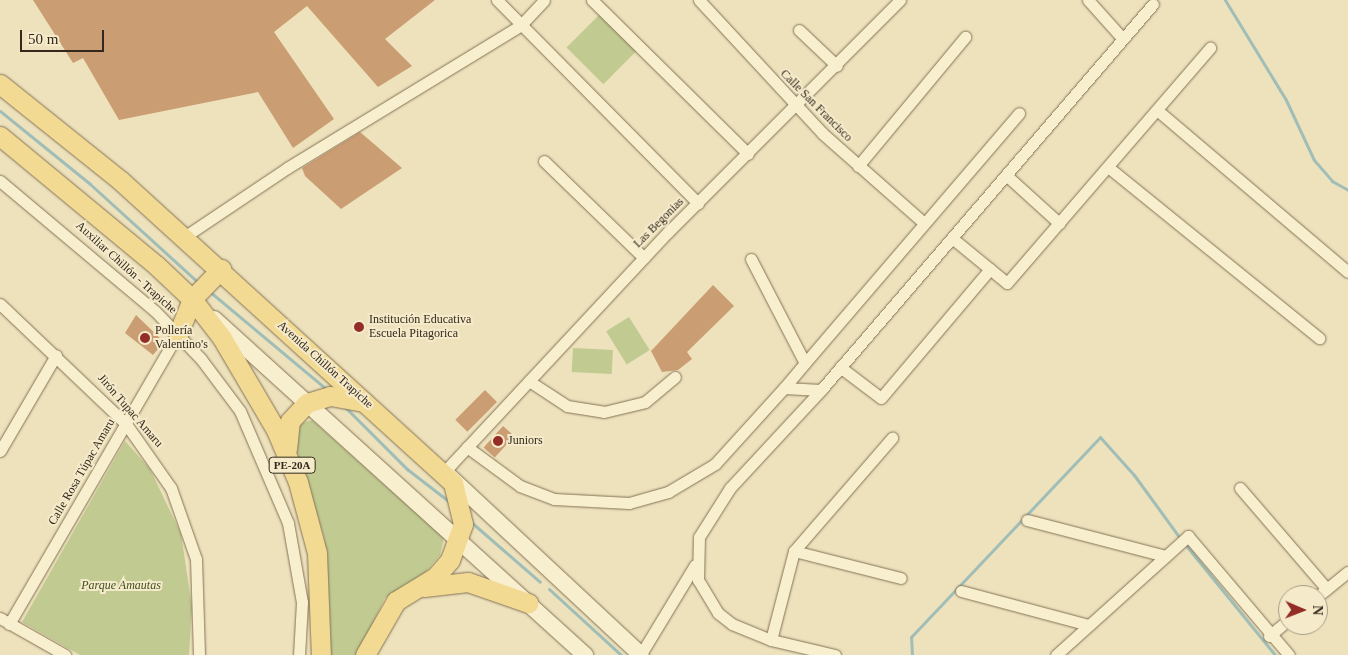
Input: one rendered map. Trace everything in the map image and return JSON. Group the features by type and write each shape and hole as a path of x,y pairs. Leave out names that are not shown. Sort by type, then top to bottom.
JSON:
{"main road":[{"name":"Avenida Chillón Trapiche","path":"0,84 99,161 221,269 366,403 444,471"},
{"name":"PE-20A","path":"0,136 92,209 192,299 222,338 289,458 317,552 321,655"},
{"path":"178,334 192,299 221,269"},
{"path":"289,458 288,427 306,402 343,396 366,403"},
{"path":"365,655 388,611 443,569 460,538 461,502 444,471"},
{"path":"415,589 468,582 528,603"}],"street":[{"path":"497,0 520,26 698,203"},
{"path":"184,237 287,168 520,26 544,0"},
{"path":"592,0 748,154"},
{"name":"Calle San Francisco","path":"699,0 796,108 922,222"},
{"name":"Las Begonias","path":"444,471 644,258 796,108 900,0"},
{"path":"1088,0 1123,39"},
{"path":"641,655 696,565 700,537 730,488 821,390 1153,4"},
{"path":"800,30 837,66"},
{"path":"858,166 965,37"},
{"path":"952,238 1007,283 1210,48"},
{"path":"1157,110 1348,272"},
{"path":"467,447 520,486 554,499 629,503 668,492 716,464 784,388 922,222 1019,113"},
{"path":"544,161 644,258"},
{"path":"1108,167 1319,338"},
{"path":"1006,175 1060,223"},
{"name":"Auxiliar Chillón - Trapiche","path":"0,181 128,286 178,334 240,411 279,492 298,574 299,655"},
{"path":"751,259 805,363"},
{"path":"840,367 881,398 990,269"},
{"name":"PE-20A","path":"192,299 460,538"},
{"name":"Jirón Tupac Amaru","path":"0,304 56,355 126,424 171,488 186,525 201,599 199,655"},
{"name":"Calle Rosa Túpac Amaru","path":"5,621 126,424 178,334"},
{"path":"0,451 4,434 56,355"},
{"path":"529,380 567,406 604,412 645,402 676,377"},
{"path":"784,388 821,390"},
{"path":"771,640 794,552 892,438"},
{"name":"Avenida Chillón Trapiche","path":"444,471 641,655"},
{"path":"1240,488 1325,585"},
{"path":"1027,520 1166,556"},
{"path":"1056,655 1188,536 1269,636 1289,655"},
{"path":"460,538 585,655"},
{"path":"794,552 901,578"},
{"path":"696,565 705,598 718,614 732,624 771,640 835,655"},
{"path":"1328,589 1348,572"},
{"path":"961,592 1089,625"},
{"path":"5,621 64,655"},
{"path":"1269,636 1278,628"}],"green space":[{"path":"604,10 641,47 603,84 567,47"},
{"path":"629,317 650,350 627,364 606,331"},
{"path":"573,348 613,350 612,374 572,372"},
{"path":"312,420 444,538 440,555 425,573 385,598 358,655 330,655 324,537 293,439 299,424"},
{"name":"Parque Amautas","path":"125,441 150,469 181,534 192,607 189,655 80,655 22,622"}],"building":[{"path":"33,0 435,0 385,39 412,66 378,87 307,6 274,32 334,119 293,148 258,92 119,120 83,58 73,63"},
{"path":"360,132 402,168 341,209 305,176 302,168"},
{"path":"713,285 734,306 687,352 692,359 678,370 662,372 651,351"},
{"name":"Pollería Valentino's","path":"136,315 164,342 153,355 125,333"},
{"path":"485,390 497,402 467,432 455,420"},
{"name":"Juniors","path":"503,426 514,436 495,458 484,448"}],"waterway":[{"path":"1225,0 1286,100 1314,160 1332,181 1348,190"},
{"path":"0,111 90,184 200,284"},
{"path":"209,291 326,389"},
{"path":"343,405 407,469 451,503"},
{"path":"912,655 911,637 1100,437 1134,475 1180,538"},
{"path":"471,522 540,582"},
{"path":"1184,543 1275,655"},
{"path":"549,589 621,655"}],"place":[{"name":"Institución Educativa Escuela Pitagorica","path":"359,327"},
{"name":"Pollería Valentino's","path":"145,338"},
{"name":"Juniors","path":"498,441"}]}
